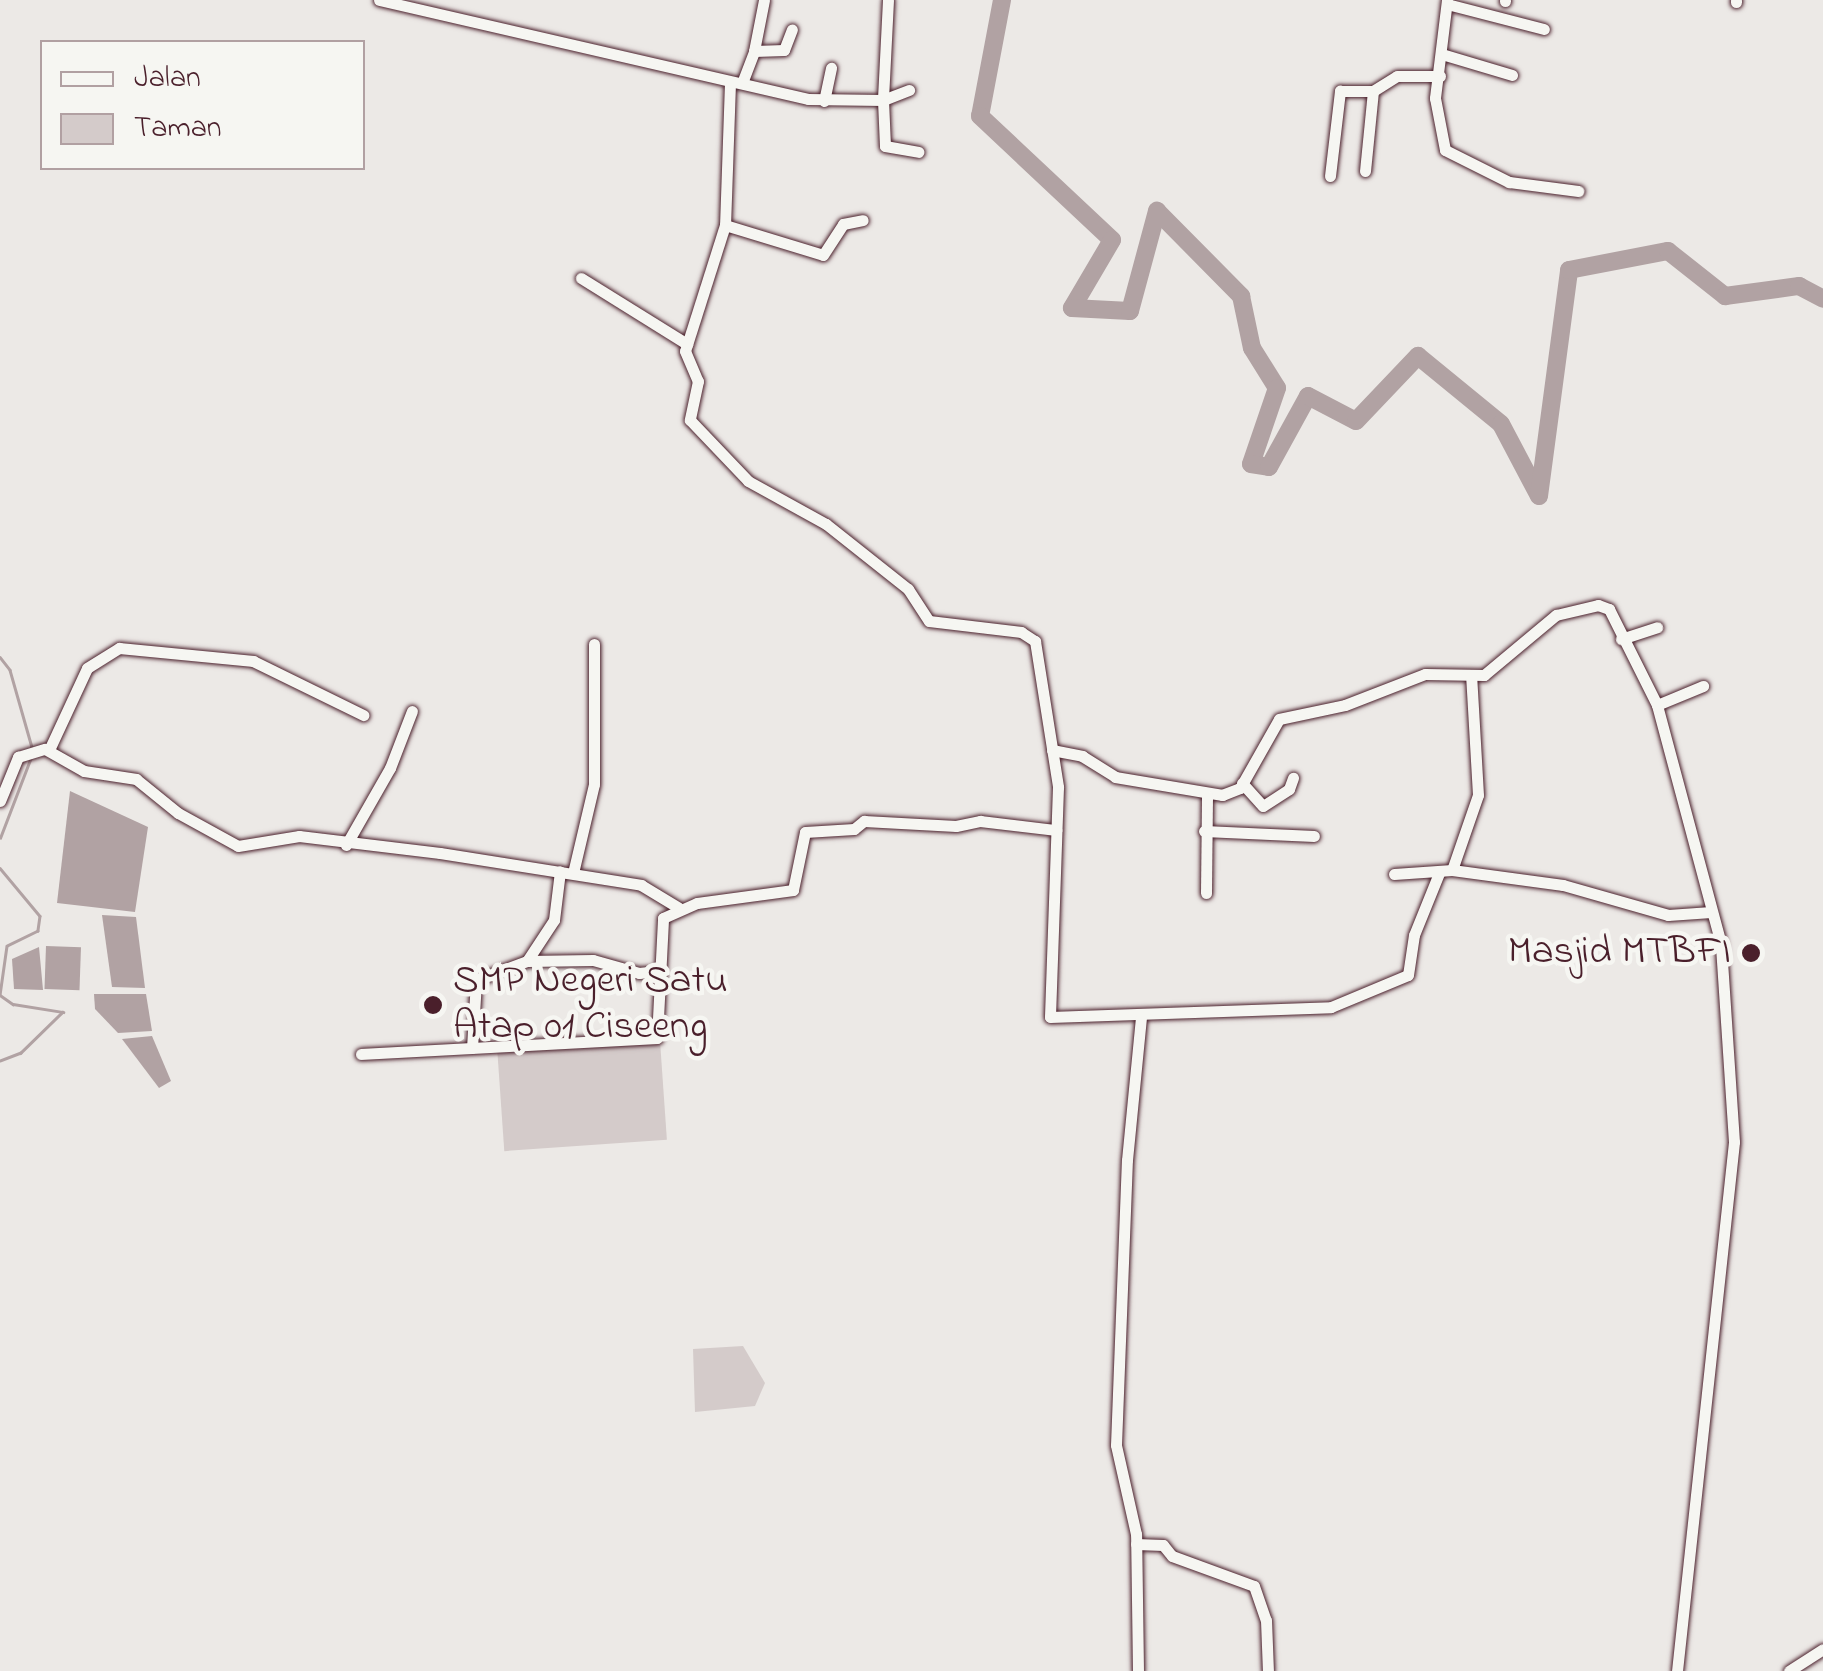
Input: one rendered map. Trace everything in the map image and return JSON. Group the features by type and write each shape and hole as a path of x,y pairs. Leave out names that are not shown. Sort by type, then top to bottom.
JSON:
{"street":[{"path":"379,0 824,101 883,100 909,90"},
{"path":"764,0 754,51 736,83 725,225 687,344 686,359 698,380 692,426 740,474 837,533 908,589 929,622 1032,636 1040,652 1052,750 1056,830 1050,1017 1331,1007 1408,975 1414,936 1478,795 1471,675"},
{"path":"888,0 884,144 918,152"},
{"path":"1544,29 1447,2 1445,55 1435,98 1445,150 1509,182 1578,191"},
{"path":"754,51 784,50 792,29"},
{"path":"1445,55 1512,75"},
{"path":"824,101 831,68"},
{"path":"1330,176 1340,91 1373,91 1397,76 1440,76"},
{"path":"1364,170 1373,91"},
{"path":"725,225 823,255 843,224 863,220"},
{"path":"581,278 687,344"},
{"path":"1052,750 1082,756 1115,777 1207,796 1242,784 1279,719 1345,705 1425,674 1489,673 1564,612 1605,606 1657,705 1711,912 1728,1006 1734,1142 1677,1671"},
{"path":"1620,640 1657,627"},
{"path":"527,961 554,920 594,784 594,644"},
{"path":"47,750 86,668 119,648 253,661 362,715"},
{"path":"1657,705 1703,686"},
{"path":"346,845 390,768 412,712"},
{"path":"0,801 9,771 27,749 47,750 84,771 136,779 178,813 238,846 282,835 566,872 648,887 679,908"},
{"path":"1242,784 1264,806 1289,790 1292,778"},
{"path":"1206,894 1207,796"},
{"path":"361,1054 656,1038 658,928 679,908 793,890 805,832 854,828 864,820 956,826 980,820 1056,830"},
{"path":"1204,831 1314,836"},
{"path":"1394,874 1445,872 1563,885 1668,915 1711,912"},
{"path":"472,1048 476,980 527,961 593,960 639,974 658,971"},
{"path":"1138,1671 1136,1544 1116,1445 1128,1160 1142,1016"},
{"path":"1136,1544 1163,1545 1172,1556 1254,1586 1266,1620 1268,1671"},
{"path":"1790,1671 1823,1648"}],"green space":[{"path":"660,1041 667,1140 504,1151 497,1052"},
{"path":"743,1346 765,1383 755,1406 695,1412 693,1349"}],"shaded area":[{"path":"70,791 148,827 135,912 57,903"},
{"path":"102,915 136,917 145,988 112,987"},
{"path":"46,946 81,947 79,990 44,989"},
{"path":"39,947 43,990 14,989 12,959"},
{"path":"94,994 146,994 152,1031 118,1033 95,1009"},
{"path":"152,1036 171,1081 159,1088 122,1039"}],"waterway":[{"path":"1002,0 980,116 1112,240 1072,308 1130,311 1157,211 1241,296 1252,348 1277,388 1251,464 1269,467 1308,396 1356,421 1418,356 1501,424 1539,496 1569,270 1668,251 1725,296 1799,286 1823,299"},
{"path":"0,657 10,670 32,747"},
{"path":"0,838 30,760"},
{"path":"0,868 40,916 38,931 7,946 0,995 13,1004 63,1012 21,1053 0,1061"}],"place":[{"name":"Masjid MTBFI","path":"1751,953"},
{"name":"SMP Negeri Satu Atap 01 Ciseeng","path":"433,1005"}]}
